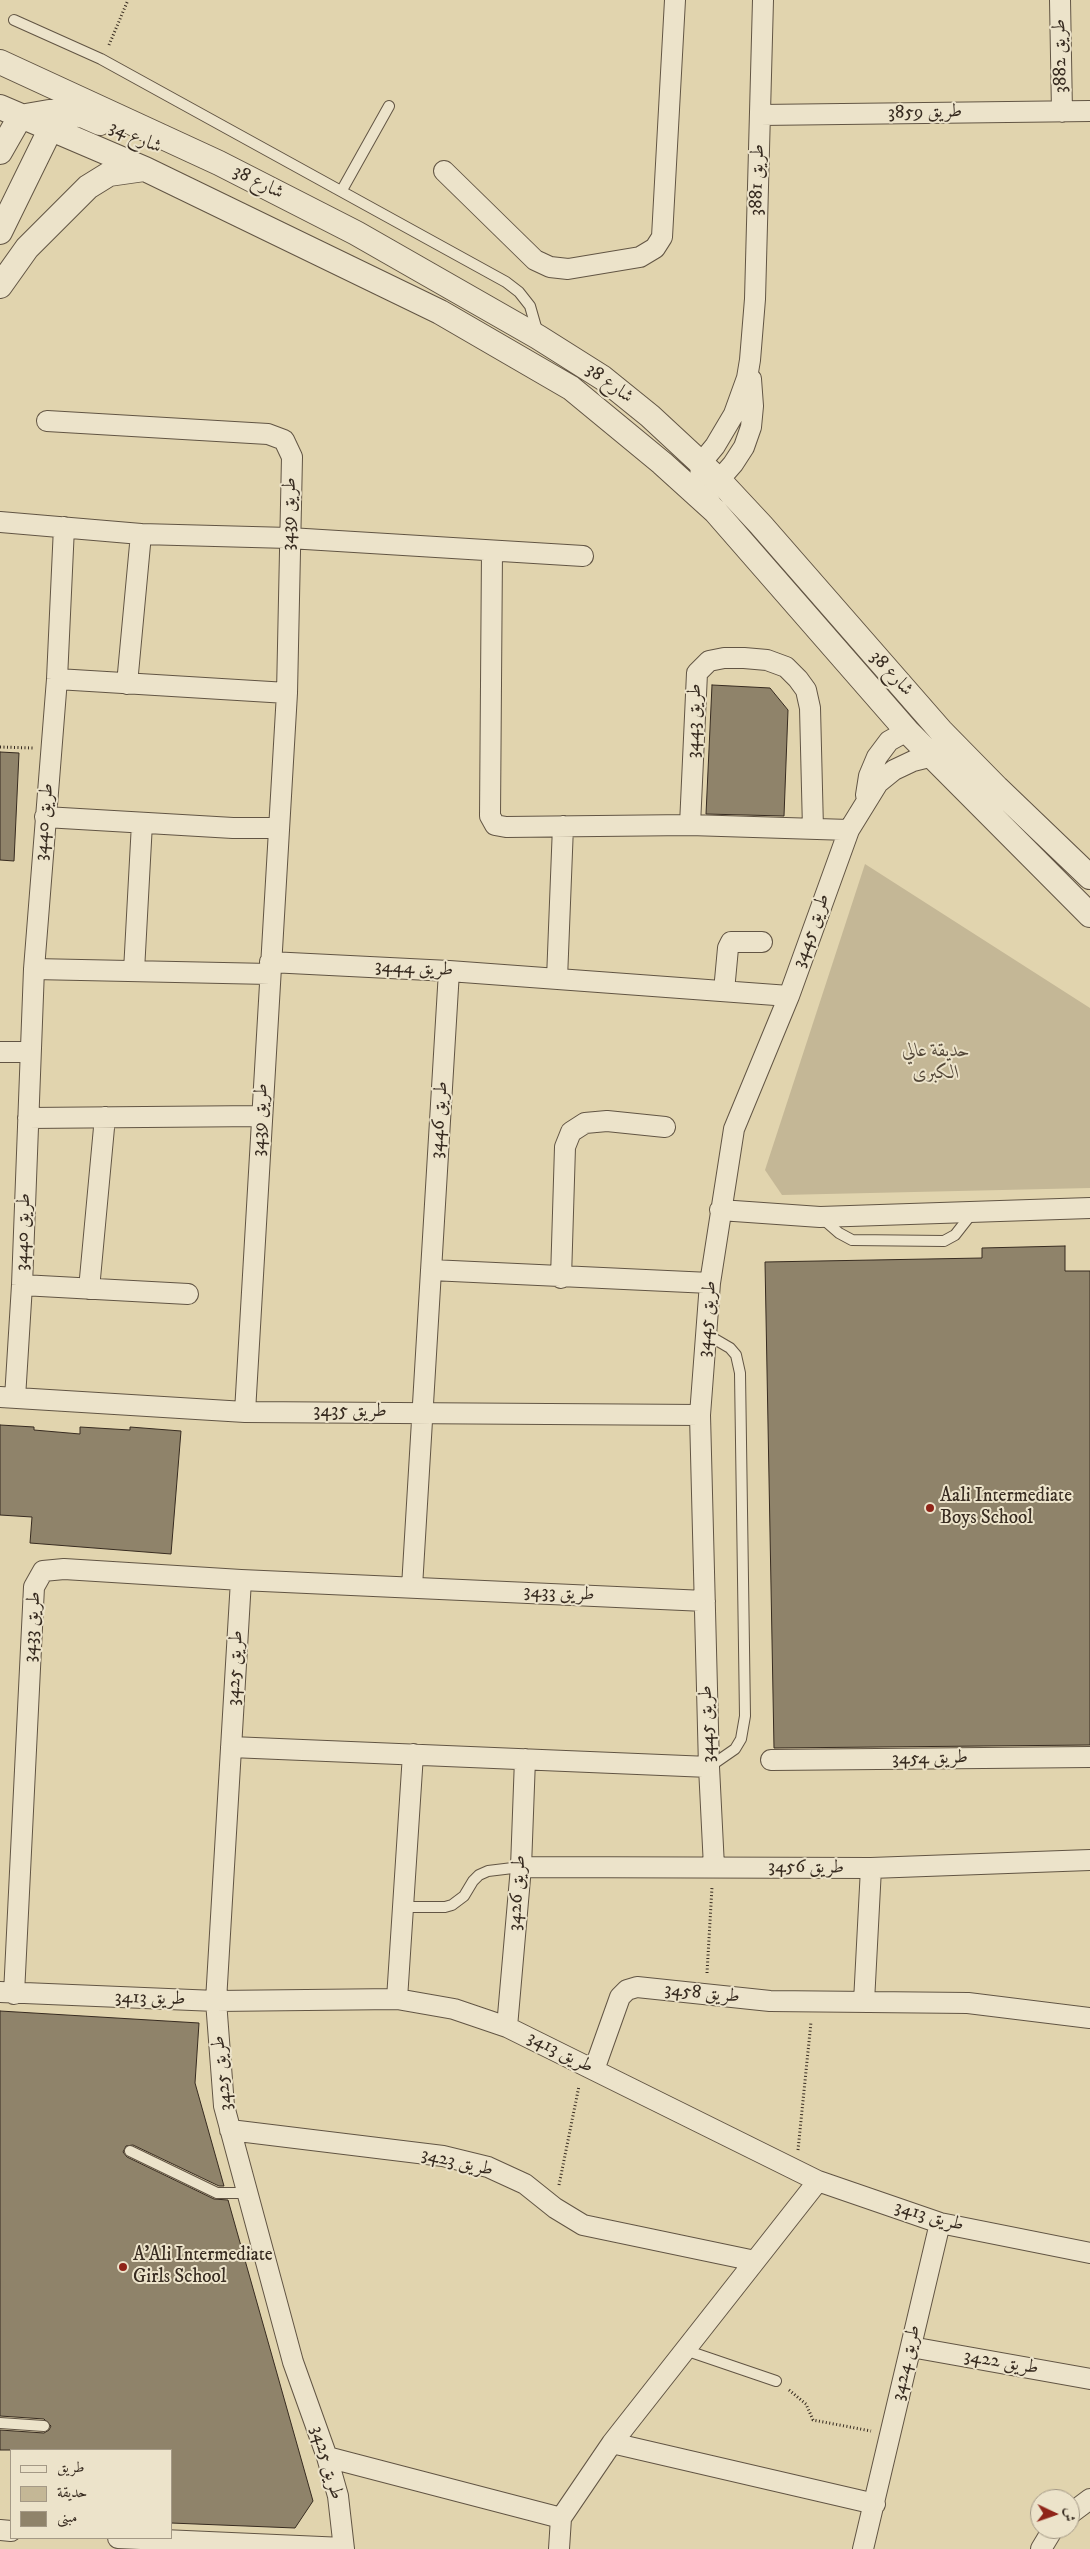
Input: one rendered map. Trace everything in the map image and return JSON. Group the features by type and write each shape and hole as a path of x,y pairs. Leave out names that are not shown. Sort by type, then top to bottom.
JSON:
{"street":[{"path":"444,171 535,260 550,267 568,269 640,257 655,248 662,237 675,0"},
{"name":"طريق 3881","path":"706,473 733,464 744,447 751,427 753,406 750,360 755,299 763,0"},
{"name":"طريق 3882","path":"1060,0 1062,112"},
{"name":"شارع 38","path":"0,62 219,162 356,233 538,337 603,378 650,416 706,473 762,525 942,731 997,788 1082,861 1090,877"},
{"path":"0,232 50,121 48,99 34,78"},
{"name":"طريق 3859","path":"760,115 1090,111"},
{"name":"شارع 34","path":"0,152 10,112 50,121 84,116 189,161 199,163 219,162"},
{"name":"شارع 38","path":"50,121 440,312 571,388 662,463 715,511 907,731 1090,915"},
{"path":"0,286 26,248 88,187 110,174 145,169"},
{"name":"طريق 3439","path":"47,421 268,434 284,440 292,457 287,693 245,1412"},
{"path":"662,463 706,473 715,511"},
{"path":"0,522 140,534 289,538 583,556"},
{"name":"طريق 3440","path":"7,1398 22,1286 34,969 57,679 64,527"},
{"path":"127,684 140,534"},
{"path":"492,551 490,816 495,824 500,827 690,825 849,830"},
{"name":"طريق 3443","path":"690,825 697,673 709,661 724,658 744,658 767,660 786,667 806,690 810,708 814,828"},
{"path":"57,679 287,693"},
{"path":"866,799 869,776 877,757 889,741 907,731 942,731"},
{"path":"866,799 878,783 894,770 913,761 933,756"},
{"name":"طريق 3445","path":"714,1867 709,1767 700,1415 710,1283 720,1210 734,1129 789,996 849,830 866,799"},
{"path":"45,817 278,828"},
{"path":"134,971 142,823"},
{"path":"557,979 563,826"},
{"path":"724,991 728,948 731,942 762,942"},
{"name":"طريق 3444","path":"34,969 134,971 270,968 449,971 789,996"},
{"name":"طريق 3446","path":"422,1413 449,971"},
{"path":"0,1052 30,1052"},
{"path":"28,1118 262,1116"},
{"path":"89,1289 105,1117"},
{"path":"562,1278 565,1147 571,1132 585,1123 607,1121 665,1127"},
{"path":"720,1210 820,1217 1090,1208"},
{"path":"431,1270 562,1278 710,1283"},
{"name":"طريق 3440","path":"22,1286 188,1294"},
{"name":"طريق 3435","path":"7,1398 245,1412 700,1415"},
{"path":"412,1587 422,1413"},
{"name":"طريق 3433","path":"7,1993 34,1587 43,1571 64,1569 241,1580 705,1601"},
{"name":"طريق 3425","path":"241,1580 216,2001 224,2106 293,2362 327,2457 338,2496 344,2549"},
{"path":"231,1747 709,1767"},
{"path":"397,1999 412,1754"},
{"name":"طريق 3454","path":"771,1760 1090,1757"},
{"name":"طريق 3426","path":"508,2027 521,1867 525,1759"},
{"name":"طريق 3456","path":"521,1867 872,1868 1090,1860"},
{"path":"864,2002 872,1868"},
{"name":"طريق 3458","path":"589,2067 620,1997 627,1990 648,1988 770,2001 968,2003 1090,2018"},
{"name":"طريق 3413","path":"7,1993 216,2001 397,1999 454,2009 508,2027 818,2181 940,2223 1090,2253"},
{"name":"طريق 3423","path":"230,2130 443,2156 488,2167 526,2184 555,2208 583,2225 755,2261"},
{"path":"559,2549 562,2518 612,2444 818,2181"},
{"name":"طريق 3424","path":"863,2549 940,2223"},
{"name":"طريق 3422","path":"911,2347 1090,2379"},
{"path":"612,2444 875,2504"},
{"path":"327,2457 562,2518"},
{"path":"124,2539 158,2545 344,2549"}],"lane":[{"path":"14,20 102,59 506,282 519,292 530,306 536,322 538,337"},
{"path":"342,190 389,106"},
{"path":"820,1217 839,1233 852,1240 937,1241 954,1235 973,1212"},
{"path":"706,1334 730,1348 736,1355 740,1373 745,1716 741,1739 735,1749 709,1767"},
{"path":"403,1906 445,1908 464,1896 473,1881 480,1875 488,1871 521,1867"},
{"path":"130,2151 217,2194 248,2193"},
{"path":"685,2350 776,2381"},
{"path":"0,2423 44,2426"}],"path":[{"path":"102,59 128,0"},
{"path":"0,747 51,748"},
{"path":"706,1994 714,1867"},
{"path":"796,2170 813,2001"},
{"path":"555,2208 589,2067"},
{"path":"776,2381 801,2397 813,2420 891,2434"}],"green space":[{"name":"حديقة عالي الكبرى","path":"865,864 1090,1008 1090,1188 782,1195 765,1170"}],"building":[{"path":"712,685 770,688 788,710 784,816 706,814"},
{"path":"0,752 19,753 14,861 0,860"},
{"name":"Aali Intermediate Boys School","path":"1065,1246 1065,1271 1090,1271 1090,1745 774,1748 765,1262 982,1258 982,1248"},
{"path":"0,1425 34,1427 34,1430 80,1434 80,1427 130,1430 130,1427 181,1431 171,1554 30,1543 32,1517 0,1515"},
{"name":"A'Ali Intermediate Girls School","path":"0,2011 199,2023 195,2083 224,2186 219,2186 133,2145 126,2146 123,2152 127,2157 214,2199 228,2200 313,2501 295,2528 172,2523 172,2449 0,2450 0,2430 44,2433 51,2426 44,2419 0,2416"}],"place":[{"name":"Aali Intermediate Boys School","path":"930,1508"},
{"name":"A'Ali Intermediate Girls School","path":"123,2267"}]}
